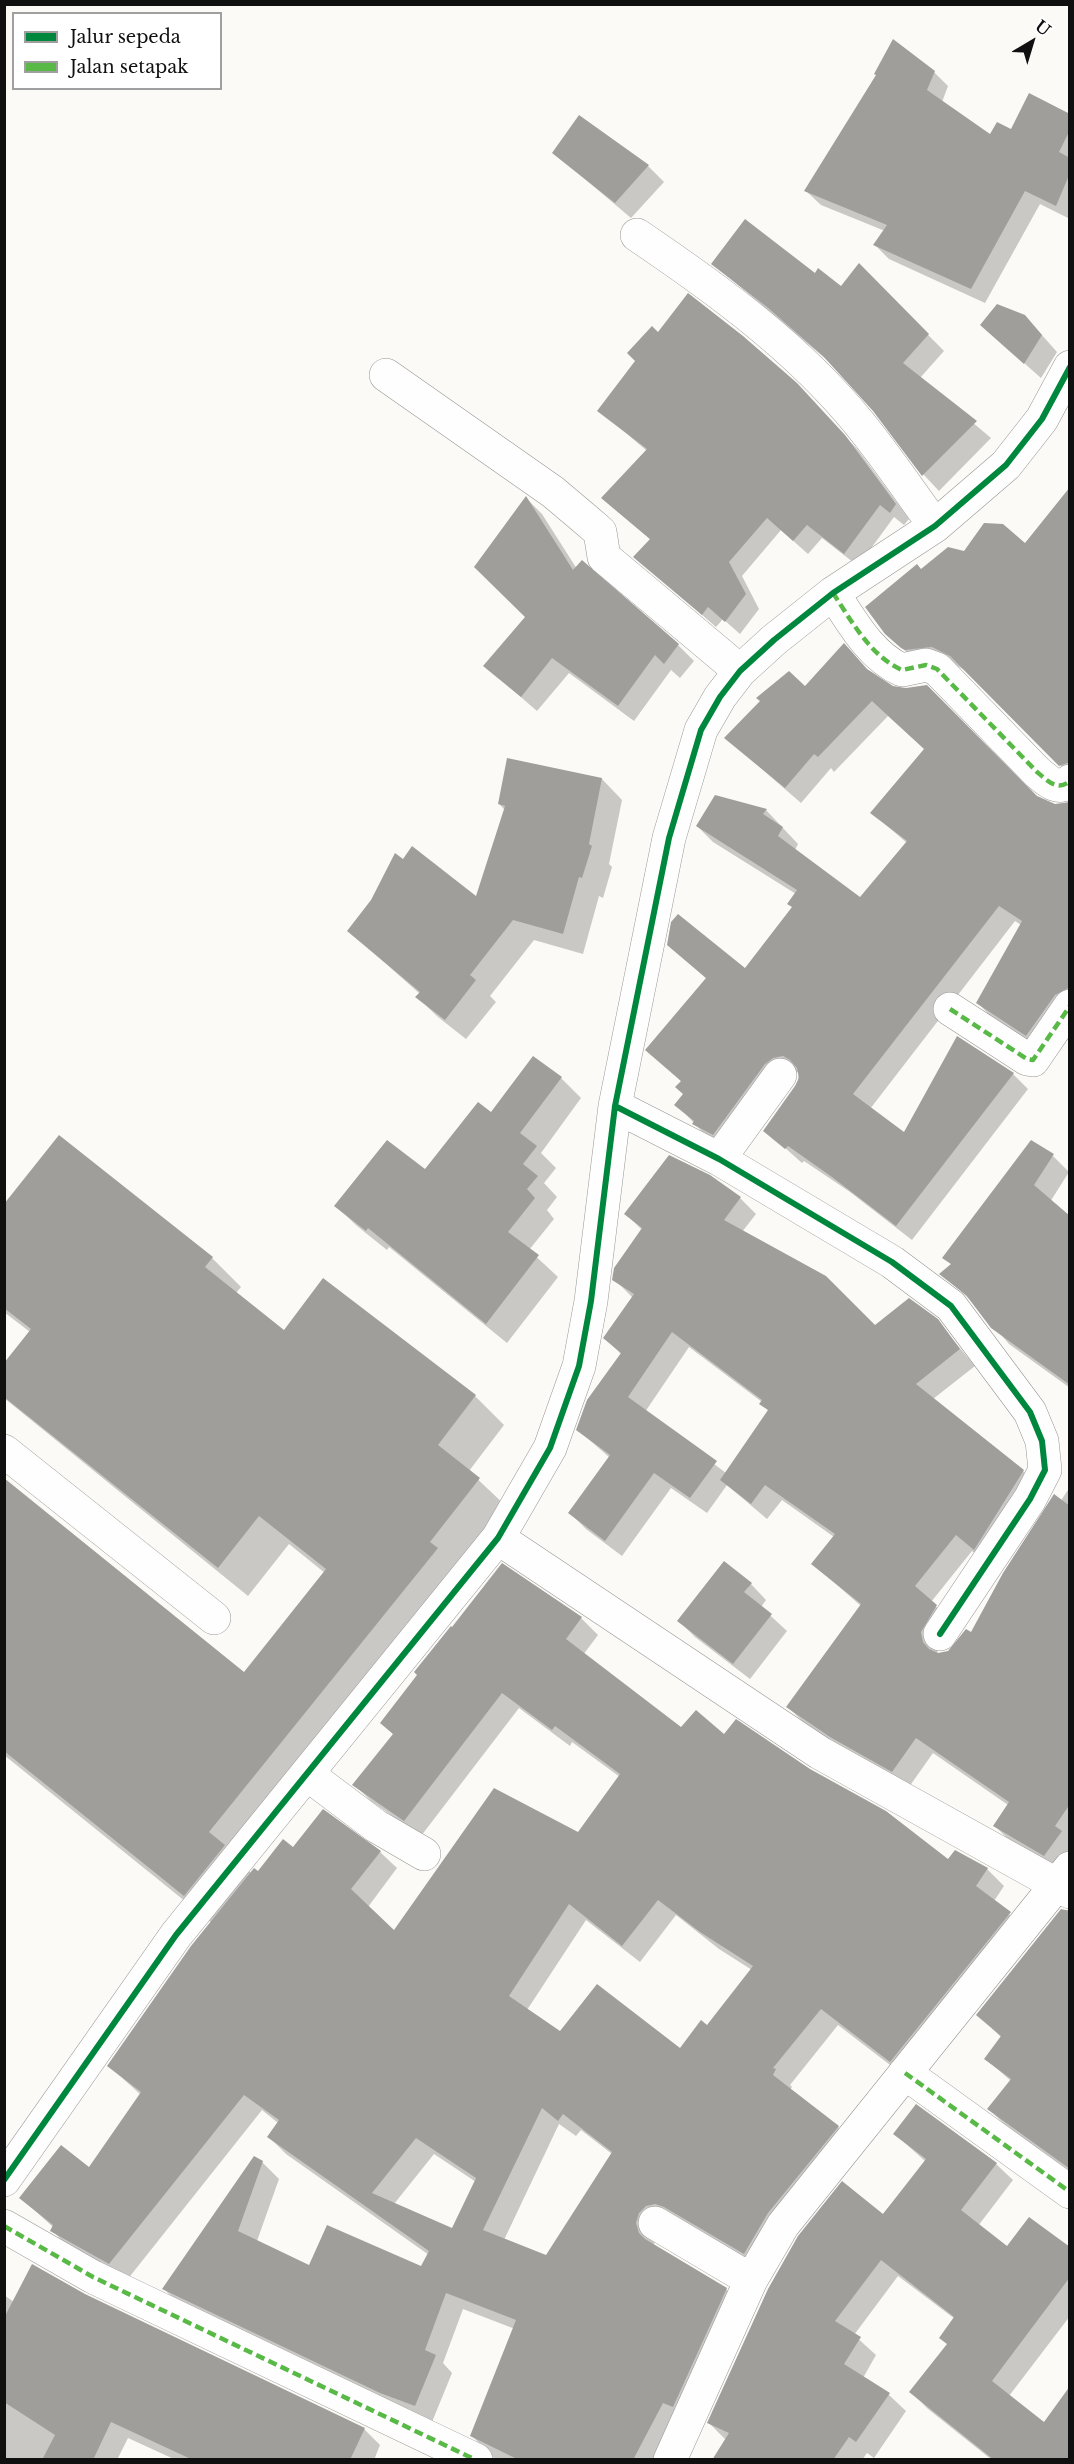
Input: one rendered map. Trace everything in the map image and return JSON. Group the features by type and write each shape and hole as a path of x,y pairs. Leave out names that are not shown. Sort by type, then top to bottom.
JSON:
{"street":[{"path":"637,235 717,288 806,367 859,422 935,526"},
{"path":"4,2180 176,1935 498,1538 550,1448 579,1366 591,1301 615,1106 669,838 701,730 740,670 833,593 935,526 1006,465 1042,419 1070,367"},
{"path":"386,375 553,492 600,532 604,557 740,670"},
{"path":"833,593 860,632 885,659 902,670 926,666 937,669 1037,772 1054,785 1063,786 1070,781"},
{"path":"950,1009 1027,1059 1033,1060 1070,1006"},
{"path":"719,1159 780,1076"},
{"path":"615,1106 719,1159 892,1262 951,1306 1030,1412 1042,1441 1045,1470 1030,1499 940,1634"},
{"path":"4,1451 214,1618"},
{"path":"498,1538 820,1753 1066,1882 905,2073 783,2226 751,2280 670,2460"},
{"path":"307,1774 376,1826 424,1854"},
{"path":"905,2073 1070,2192"},
{"path":"655,2223 751,2280"},
{"path":"4,2226 93,2277 476,2460"}],"building":[{"path":"893,39 935,71 927,90 990,134 997,122 1011,129 1029,93 1070,114 1070,130 1059,152 1070,158 1070,173 1056,206 1025,191 971,289 873,245 887,225 804,191 876,75 874,74"},
{"path":"579,115 649,165 615,203 552,153"},
{"path":"745,219 815,273 818,268 841,286 859,263 929,334 903,363 977,421 922,476 873,411 823,356 767,307 711,264"},
{"path":"688,293 743,336 797,383 845,435 896,504 890,513 880,505 844,554 807,525 793,541 767,518 729,562 746,594 725,622 708,607 702,615 633,557 650,539 601,498 647,449 597,411 635,361 627,353 652,326 658,332"},
{"path":"997,304 1025,315 1042,335 1024,364 980,325"},
{"path":"1070,487 1070,762 1059,766 950,656 932,647 905,650 901,648 885,634 865,607 917,564 921,569 948,547 964,551 984,523 1003,524 1025,543"},
{"path":"526,496 573,570 582,560 679,644 664,664 655,655 618,706 552,658 521,697 483,666 525,617 474,567"},
{"path":"844,643 867,669 893,686 906,688 927,685 1037,796 1055,804 1070,802 1068,988 1055,995 1026,1036 976,1003 1022,921 999,906 853,1094 904,1132 957,1036 1014,1073 896,1226 832,1177 788,1146 785,1149 763,1131 799,1078 797,1068 790,1060 783,1056 773,1058 765,1064 713,1135 692,1124 694,1121 674,1105 683,1094 675,1087 681,1081 645,1050 706,978 667,945 671,922 678,914 745,968 792,907 787,904 797,890 696,826 715,795 767,809 763,814 783,827 778,836 860,897 907,841 870,813 924,749 872,701 818,757 814,754 785,788 724,738 760,701 756,698 789,671 805,686"},
{"path":"507,758 602,778 589,844 592,846 582,878 579,877 563,934 513,920 470,975 476,980 445,1020 415,997 420,992 347,931 371,900 395,853 403,859 412,846 476,896 505,806 498,804"},
{"path":"533,1056 562,1077 520,1133 537,1146 523,1164 538,1176 527,1189 535,1198 508,1232 539,1255 486,1324 368,1228 366,1231 334,1206 387,1140 425,1169 478,1102 491,1112"},
{"path":"59,1135 213,1257 205,1267 284,1330 323,1278 476,1395 438,1445 480,1478 430,1542 438,1548 209,1832 225,1845 184,1896 4,1751 4,1478 244,1672 326,1569 259,1516 218,1568 4,1397 4,1363 31,1329 4,1308 4,1204"},
{"path":"1031,1140 1054,1154 1034,1185 1070,1216 1070,1385 991,1328 966,1295 939,1274 951,1264 942,1258"},
{"path":"669,1155 710,1175 741,1197 724,1220 826,1276 875,1325 909,1298 938,1319 960,1349 916,1384 1024,1470 974,1550 956,1535 915,1586 937,1605 921,1632 923,1642 929,1649 938,1653 948,1651 966,1629 971,1632 1003,1573 1054,1494 1070,1506 1070,1804 1055,1826 1062,1831 1044,1856 993,1826 1009,1802 916,1738 892,1772 830,1737 786,1707 861,1604 811,1564 835,1534 765,1485 751,1504 720,1480 768,1410 759,1404 762,1400 672,1332 628,1397 717,1461 690,1498 654,1473 605,1541 568,1513 610,1455 576,1430 587,1400 621,1353 603,1338 634,1294 612,1280 614,1268 642,1228 624,1214"},
{"path":"724,1561 752,1583 744,1592 772,1614 733,1664 677,1621"},
{"path":"502,1563 582,1617 566,1639 681,1727 696,1710 724,1734 736,1719 810,1769 886,1811 948,1859 955,1850 988,1868 976,1886 1011,1912 890,2062 821,2009 773,2068 776,2069 773,2075 839,2126 768,2213 744,2254 664,2207 655,2204 646,2206 639,2213 636,2223 639,2233 645,2239 727,2288 673,2407 663,2403 633,2460 519,2460 470,2436 516,2320 446,2293 425,2350 436,2355 415,2406 380,2393 162,2289 254,2156 263,2161 238,2231 309,2265 327,2225 421,2266 429,2251 267,2137 279,2120 244,2095 109,2264 50,2231 53,2225 19,2198 61,2145 89,2167 141,2092 107,2066 191,1946 254,1868 258,1871 283,1839 293,1847 323,1809 381,1851 351,1889 394,1930 494,1788 578,1832 620,1774 555,1726 552,1730 502,1693 404,1821 352,1785 393,1734 380,1723 417,1675 414,1672","holes":["658,1900 700,1932 753,1966 707,2025 701,2020 680,2048 597,1984 560,2031 509,1996 569,1904 622,1946","542,2108 558,2121 563,2114 612,2152 546,2255 483,2230","416,2138 476,2178 452,2228 372,2193"]},
{"path":"1061,1909 1070,1911 1070,2169 987,2109 1011,2079 984,2059 1001,2036 976,2015"},
{"path":"916,2104 997,2163 961,2210 1007,2246 1029,2217 1070,2247 1070,2277 992,2381 1044,2422 1070,2386 1070,2460 994,2460 909,2392 947,2344 939,2338 954,2317 881,2260 835,2321 861,2337 844,2364 890,2393 856,2442 849,2437 833,2460 712,2460 729,2433 707,2423 768,2289 798,2236 842,2181 883,2214 926,2159 893,2134"},
{"path":"32,2264 85,2294 365,2428 350,2460 193,2460 111,2422 93,2460 42,2460 55,2435 4,2402 4,2318"}],"marked path":[{"path":"833,593 854,626 880,656 902,670 926,665 937,669 1037,772 1056,785 1070,781"},
{"path":"950,1009 1027,1059 1033,1060 1070,1006"},
{"path":"905,2073 1070,2192"},
{"path":"4,2226 93,2277 476,2460"}],"cycle path":[{"path":"4,2180 176,1935 498,1538 550,1448 579,1366 591,1301 615,1106 669,838 701,730 720,697 740,671 774,640 833,593 935,526 1006,465 1042,419 1070,367"},
{"path":"615,1106 719,1159 892,1262 951,1306 1030,1412 1042,1441 1045,1470 1030,1499 940,1634"}]}
